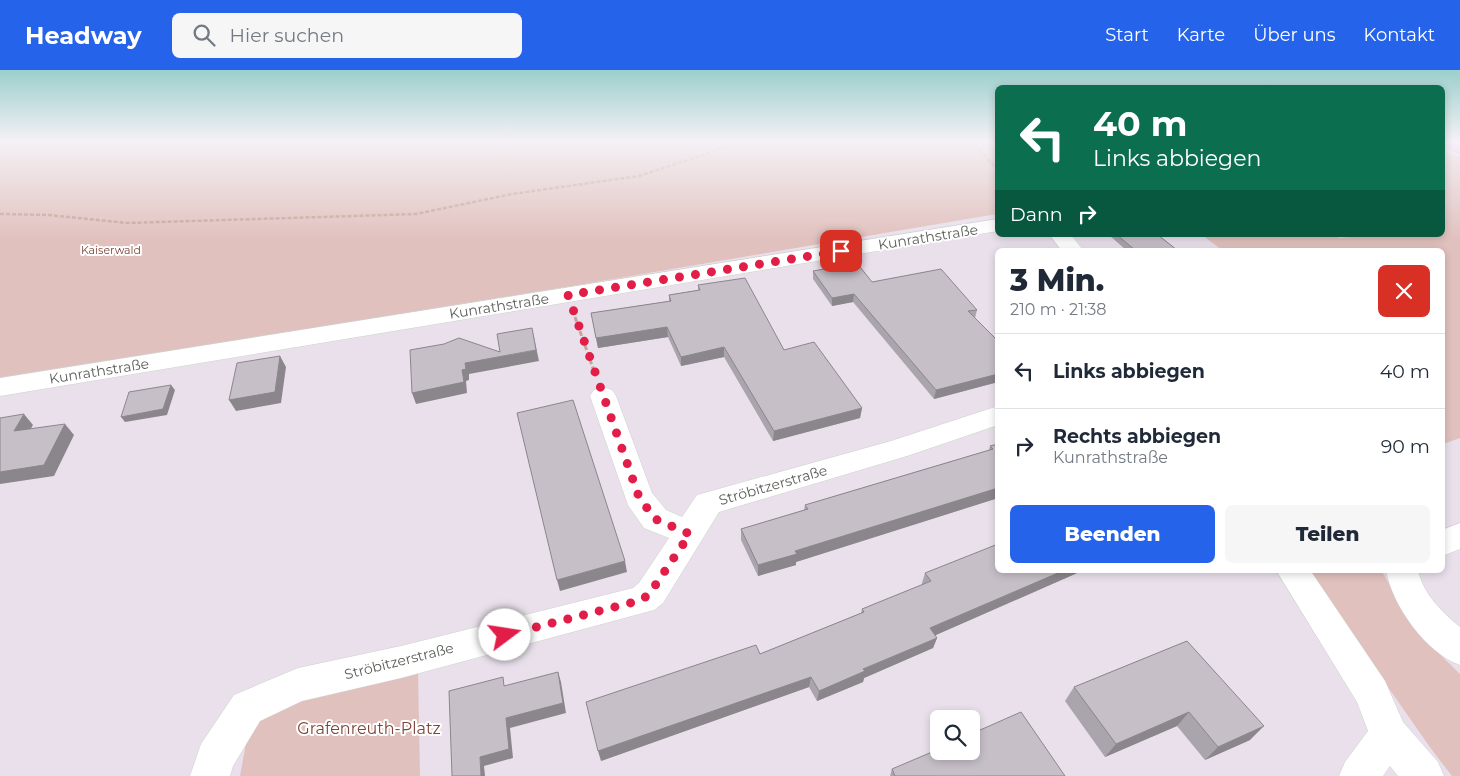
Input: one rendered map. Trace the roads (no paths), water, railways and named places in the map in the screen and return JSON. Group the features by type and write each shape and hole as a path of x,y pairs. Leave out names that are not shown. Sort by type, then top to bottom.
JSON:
{"street":[{"name":"Kunrathstraße","path":"0,387 995,225"},
{"path":"1062,237 1070,248"},
{"path":"603,396 639,497 655,519 690,534"},
{"name":"Ströbitzerstraße","path":"210,776 215,758 247,708 298,685 401,662 642,600 650,593 708,504 897,449 995,416"},
{"path":"1445,542 1460,536"},
{"path":"1294,573 1372,693 1390,734 1424,776"},
{"path":"1402,573 1402,578 1410,594 1428,618 1460,649"},
{"path":"1359,776 1390,734"}],"park label":[{"name":"Kaiserwald","path":"111,250"},
{"name":"Grafenreuth-Platz","path":"369,728"}]}
